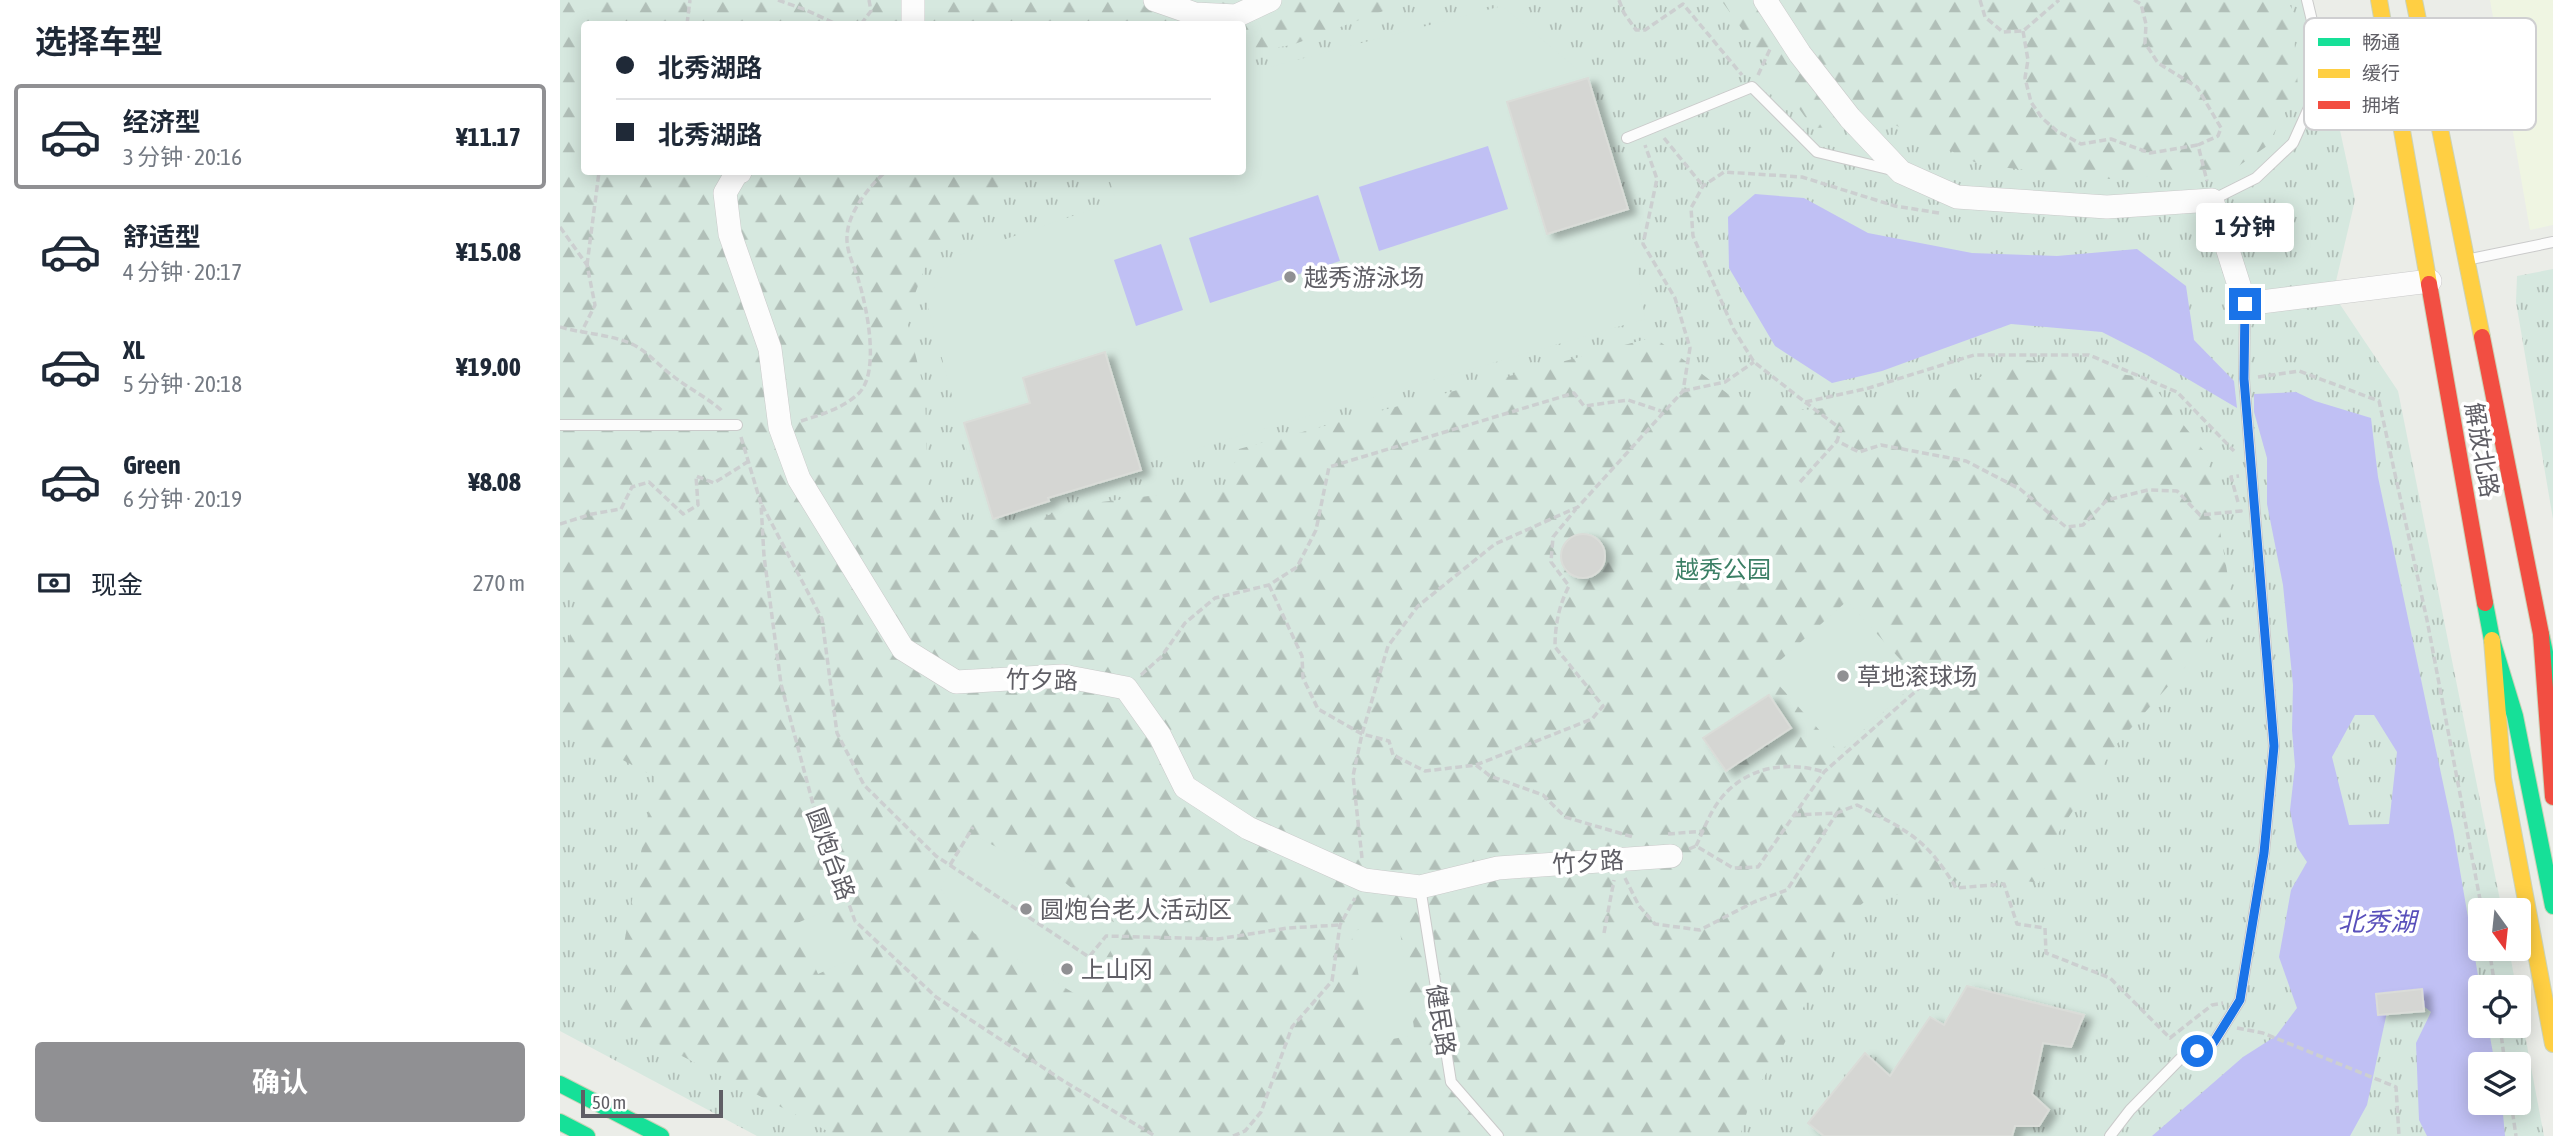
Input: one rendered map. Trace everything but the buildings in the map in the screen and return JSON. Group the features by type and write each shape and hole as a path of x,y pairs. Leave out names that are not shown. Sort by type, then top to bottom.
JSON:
{"main road":[{"name":"解放北路","path":"2379,0 2382,18"},
{"name":"解放北路","path":"2414,0 2418,18"},
{"name":"解放北路","path":"2403,130 2492,640 2515,716 2553,906"},
{"name":"解放北路","path":"2439,130 2541,634 2553,797"},
{"path":"2541,634 2553,690"},
{"path":"2492,640 2504,778 2553,1044"},
{"path":"560,1084 661,1136"},
{"path":"560,1122 587,1136"}],"street":[{"path":"913,0 913,21"},
{"path":"1155,0 1195,14 1236,16 1270,0"},
{"path":"1765,0 1781,27 1850,118 1901,173 1957,197 2107,207 2212,200 2245,304 2430,281"},
{"name":"竹夕路","path":"735,175 725,193 730,234 770,349 780,427 799,479 903,649 956,681 1063,676 1126,688 1160,736 1185,787 1248,828 1364,880 1420,887 1498,868 1671,856"}],"lane":[{"path":"2307,0 2312,18"},
{"path":"1627,138 1752,87 1817,152 1901,173"},
{"path":"2212,200 2256,178 2293,143 2304,119"},
{"path":"2465,261 2553,242"},
{"path":"2110,1136 2130,1110 2180,1059 2214,1042 2240,1000 2264,853 2274,746 2244,379 2245,304"},
{"path":"560,425 737,425"},
{"name":"健民路","path":"1420,887 1451,1082 1498,1136"}],"path":[{"path":"687,21 690,0"},
{"path":"778,0 830,21"},
{"path":"863,21 871,11 869,0"},
{"path":"1619,0 1636,30 1645,30 1683,4 1752,87 1781,27"},
{"path":"1980,0 1985,17 2003,32 2024,31 2059,0"},
{"path":"2024,31 2028,60 2025,78 2031,102 2042,118 2057,131 2081,144 2110,139 2150,153 2198,145 2218,136 2221,128 2197,87 2158,63 2145,43 2146,24 2141,4 2134,0"},
{"path":"1656,127 1703,186"},
{"path":"1641,133 1657,179 1643,244 1675,298 1690,348 1683,391"},
{"path":"2198,145 2212,200"},
{"path":"1800,482 1837,441 1841,429 1754,362 1734,330 1693,236 1691,208 1703,186 1724,172 1802,177 1895,206 1948,214"},
{"path":"581,333 595,305 587,265 599,175"},
{"path":"780,427 844,404 859,393 866,382 870,349 868,316 849,254 846,234 856,208 883,175"},
{"path":"560,227 587,265"},
{"path":"560,327 581,333 609,336 636,346 675,378 708,398 737,425"},
{"path":"1804,402 1869,388 1974,355 2090,355 2176,392 2251,471 2231,477 2241,511 2200,515 2178,491 2148,490 2107,500 2083,525 2066,527 2020,489 1966,461 1881,445 1859,452 1837,441"},
{"path":"1269,585 1302,656 1303,678 1318,709 1362,734 1389,741 1393,755 1424,771 1476,765 1592,719 1603,706 1555,647 1555,630 1561,601 1569,586 1551,562 1553,537 1683,391 1725,382 1754,362"},
{"path":"2244,379 2299,371 2379,401 2427,620 2480,898"},
{"path":"1126,688 1161,657 1185,623 1215,598 1269,585 1297,567 1316,530 1329,467 1574,393 1584,406 1628,400 1663,411"},
{"name":"圆炮台路","path":"737,425 761,503 764,556 781,684 813,804 855,921 936,997 1062,1080 1155,1136"},
{"path":"560,524 621,509 632,487 649,482 683,514 698,505 696,476 715,483 749,461"},
{"path":"761,503 822,619 837,733 864,785 936,856 1088,957 1106,936 1218,939 1288,928 1340,925"},
{"path":"1233,1136 1245,1131 1261,1112 1292,1027 1332,981 1340,925 1364,880 1353,776 1362,734 1388,646 1418,606 1495,544 1578,507"},
{"path":"1696,846 1733,868 1758,867 1824,772 1933,676"},
{"path":"1476,765 1490,776 1543,795 1565,817 1635,837"},
{"path":"1671,856 1696,846 1719,801 1746,776 1778,766 1806,766 1824,772"},
{"path":"1794,815 1837,813 1857,805 1922,841 1941,862 1956,888 2004,884 2017,924 2045,928 2046,953 2110,978 2171,1038 2212,1005 2240,1000"},
{"path":"1616,860 1639,906 1655,924 1700,930 1754,902 1787,890 1837,813"},
{"path":"950,865 973,827"},
{"path":"1661,834 1704,831"},
{"path":"1604,933 1612,898 1616,860"},
{"path":"2225,1025 2263,1033 2396,1087 2399,1136"},
{"path":"2513,1115 2516,1136"}],"shaded area":[{"path":"2490,0 2553,0 2553,225 2530,230 2513,130 2536,130 2536,18 2493,18"}],"green space":[{"name":"越秀公园","path":"560,0 2312,0 2316,18 2304,18 2304,130 2340,130 2355,200 2333,294 2398,391 2500,898 2468,898 2468,961 2511,961 2514,975 2468,975 2468,1038 2526,1038 2528,1052 2468,1052 2468,1115 2531,1115 2531,1067 2544,1136 757,1136 560,1031"},
{"path":"560,0 1413,0 1292,45 1246,53 1246,21 581,21 581,175 1008,175 928,260 906,317 925,393 928,496 955,522 1006,533 1070,506 1228,486 1239,449 1654,337 1728,394 1803,410 1932,399 2020,359 2147,378 2207,455 2233,606 2187,665 2116,745 2057,835 2039,883 1983,874 1863,903 1855,910 1783,1046 1751,1098 1740,1136 837,1136 610,1019 655,777 560,727 560,684 578,597 560,591"},
{"path":"1721,0 2287,0 2292,9 2298,88 2267,146 2230,172 2110,179 1981,165 1895,125 1813,128"},
{"name":"越秀游泳场","path":"1502,6 1588,78 1628,209 1645,319 983,510 926,299 956,256 1116,201 1108,175 1246,175 1246,73"},
{"path":"2553,269 2553,519 2516,302 2517,276"},
{"name":"草地滚球场","path":"1847,601 1919,680 1839,752 1767,672"},
{"name":"圆炮台老人活动区","path":"973,835 1063,881 1123,930 1082,998 974,933 940,888"},
{"path":"825,911 848,961 818,974 795,924"},
{"path":"1399,924 1415,1035 1370,1043 1351,931"}],"water":[{"path":"1488,146 1508,209 1379,251 1359,187"},
{"path":"1755,194 1804,198 1868,233 1972,253 2057,256 2137,249 2186,286 2194,340 2234,381 2237,408 2102,332 2011,324 1882,371 1832,383 1775,346 1729,268 1728,217"},
{"path":"1318,195 1340,261 1210,303 1189,238"},
{"path":"1161,244 1183,310 1136,326 1114,260"},
{"name":"北秀湖","path":"2296,392 2315,401 2371,418 2378,477 2453,830 2468,917 2468,961 2476,961 2478,975 2468,975 2468,1038 2490,1038 2493,1052 2468,1052 2468,1115 2503,1115 2505,1136 2427,1136 2419,1120 2416,1043 2431,1012 2421,1004 2387,1012 2367,1105 2350,1136 2152,1136 2243,1057 2276,1036 2297,1008 2279,957 2291,890 2307,862 2297,847 2290,810 2295,766 2292,730 2293,685 2283,585 2267,504 2267,458 2254,412 2254,394","holes":["2355,715 2374,715 2397,752 2389,824 2349,825 2332,757"]}],"traffic: fast":[{"path":"2485,603 2492,640 2515,716 2553,906"},
{"path":"2541,634 2553,690"},
{"path":"560,1084 661,1136"},
{"path":"560,1122 587,1136"}],"traffic: slow":[{"path":"2379,0 2382,18"},
{"path":"2414,0 2418,18"},
{"path":"2402,130 2429,284"},
{"path":"2440,130 2482,337"},
{"path":"2492,640 2503,778 2553,1044"}],"traffic: jam":[{"path":"2429,284 2485,603"},
{"path":"2482,337 2541,634 2553,797"}],"place":[{"name":"越秀游泳场","path":"1290,277"},
{"name":"草地滚球场","path":"1843,676"},
{"name":"圆炮台老人活动区","path":"1026,909"},
{"name":"上山冈","path":"1067,969"}],"route":[{"path":"2197,1051 2214,1042 2240,1000 2264,853 2274,746 2244,379 2245,304"}]}
